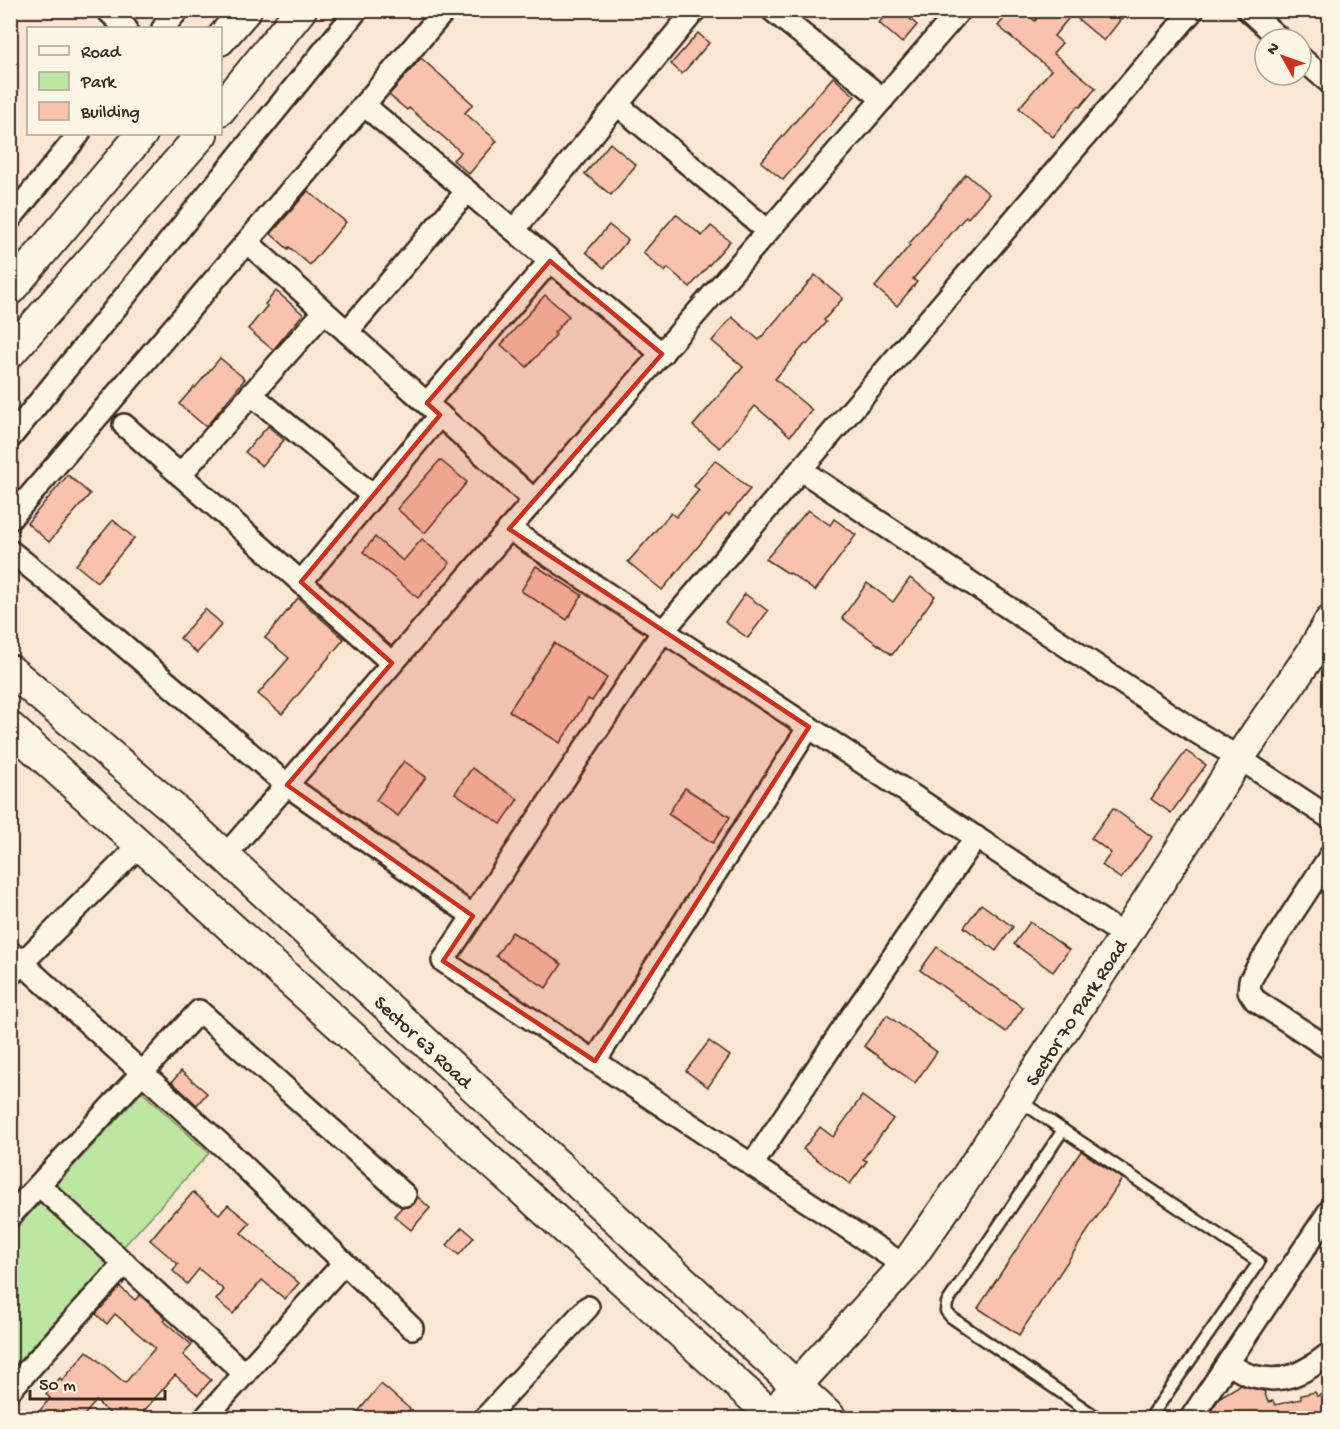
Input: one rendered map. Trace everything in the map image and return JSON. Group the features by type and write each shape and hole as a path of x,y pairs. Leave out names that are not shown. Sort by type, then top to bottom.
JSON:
{"street":[{"path":"108,10 125,27"},
{"path":"165,27 178,10"},
{"path":"222,38 246,10"},
{"path":"222,109 301,10"},
{"path":"10,438 357,10"},
{"path":"10,519 445,10"},
{"path":"514,230 695,10"},
{"path":"772,10 884,99"},
{"path":"225,856 960,10"},
{"path":"905,1266 443,961 663,631 1193,10"},
{"path":"1248,10 1267,27"},
{"path":"1313,69 1329,83"},
{"path":"364,105 662,354"},
{"path":"618,105 768,231"},
{"path":"10,219 78,135"},
{"path":"10,290 141,135"},
{"path":"10,353 201,135"},
{"path":"347,332 467,191"},
{"path":"247,242 534,500"},
{"path":"301,582 373,496 433,409 550,261"},
{"path":"180,475 324,312"},
{"path":"251,394 373,496"},
{"path":"124,425 392,663"},
{"path":"801,470 1329,818"},
{"path":"509,529 1125,936"},
{"path":"10,551 287,785 473,916"},
{"name":"Sector 70 Park Road","path":"772,1418 796,1386 905,1266 960,1187 1239,758 1311,654 1329,621"},
{"name":"Sector 63 Road","path":"10,670 174,809 831,1419"},
{"path":"10,727 772,1418"},
{"path":"595,1061 809,727"},
{"path":"752,1165 976,837"},
{"path":"140,845 14,963 142,1072 412,1328"},
{"path":"1329,856 1258,966 1250,981 1249,991 1255,1000 1329,1049"},
{"path":"10,1216 199,1011 405,1195"},
{"path":"39,1185 244,1374"},
{"path":"1191,1419 1329,1210"},
{"path":"10,1390 125,1263"},
{"path":"205,1419 345,1263"},
{"path":"484,1419 588,1307"},
{"path":"1228,1363 1251,1376 1273,1380 1295,1376 1314,1366 1329,1353"}],"lane":[{"path":"1017,1100 1259,1262 1150,1419"},
{"path":"1063,1130 947,1304 946,1311 951,1317 1098,1419"}],"highlighted area":[{"path":"550,261 662,354 509,529 809,727 595,1061 443,961 473,916 287,785 392,663 301,582 440,415 427,403"}],"green space":[{"path":"142,1092 209,1153 11,1370 10,1235"}],"building":[{"path":"889,10 900,10 917,25 902,43 879,23"},
{"path":"1011,10 1023,10 1035,21 1043,10 1128,10 1104,41 1072,14 1054,36 1062,43 1053,53 1096,88 1053,137 1019,108 1051,70 998,26"},
{"path":"698,33 709,43 682,74 671,64"},
{"path":"421,58 473,104 465,113 497,141 469,174 453,160 461,152 409,108 407,110 389,95"},
{"path":"833,77 855,96 783,180 761,162"},
{"path":"610,143 636,165 611,195 585,174"},
{"path":"966,174 989,194 968,218 966,216 913,279 917,282 897,306 875,287"},
{"path":"308,191 346,222 310,265 271,234"},
{"path":"676,214 702,236 711,226 730,241 690,287 668,268 665,272 643,253"},
{"path":"609,225 628,240 604,268 586,252"},
{"path":"815,275 843,298 824,320 826,322 775,379 812,410 790,436 755,406 720,448 693,426 743,367 712,341 732,317 759,340"},
{"path":"276,291 303,314 273,350 248,329"},
{"path":"545,295 569,316 554,333 556,335 527,367 501,345"},
{"path":"220,358 245,379 206,427 179,404"},
{"path":"268,426 284,440 262,466 245,452"},
{"path":"440,460 467,482 425,533 397,509"},
{"path":"715,460 750,489 729,515 726,513 662,590 628,562 671,513 676,517 699,490 694,486"},
{"path":"68,475 90,494 49,542 27,523"},
{"path":"808,510 830,525 834,519 856,535 815,591 766,559"},
{"path":"113,520 134,538 97,582 76,565"},
{"path":"375,537 403,561 422,539 450,563 418,598 363,552"},
{"path":"536,566 582,595 567,620 521,591"},
{"path":"910,578 935,596 892,655 842,618 867,583 893,602"},
{"path":"745,594 768,611 748,638 725,622"},
{"path":"298,598 344,639 282,714 258,694 289,658 265,638"},
{"path":"205,609 222,624 197,653 180,638"},
{"path":"554,643 607,678 592,701 588,699 560,743 509,711"},
{"path":"1186,751 1206,765 1171,813 1151,799"},
{"path":"404,761 426,777 398,816 376,800"},
{"path":"472,768 518,799 501,824 455,793"},
{"path":"685,788 730,817 713,843 668,814"},
{"path":"1113,808 1152,837 1121,879 1102,865 1111,853 1091,838"},
{"path":"981,904 1013,927 996,951 964,927"},
{"path":"1030,922 1069,950 1053,972 1014,944"},
{"path":"512,932 562,964 546,988 496,956"},
{"path":"937,947 1023,1008 1006,1032 920,970"},
{"path":"887,1015 937,1052 915,1083 864,1046"},
{"path":"709,1041 730,1056 708,1087 686,1071"},
{"path":"181,1071 207,1093 197,1105 172,1082"},
{"path":"862,1096 893,1119 863,1159 867,1161 850,1184 803,1149 820,1127 833,1137"},
{"path":"1081,1151 1122,1179 1019,1335 978,1308"},
{"path":"193,1192 219,1214 228,1205 250,1223 241,1233 299,1283 285,1299 262,1280 233,1314 216,1300 224,1290 199,1269 187,1284 173,1271 178,1264 150,1240"},
{"path":"418,1197 430,1208 411,1230 394,1216 402,1207 414,1204"},
{"path":"462,1227 474,1237 459,1255 447,1245"},
{"path":"120,1287 135,1300 140,1295 166,1319 164,1321 192,1345 183,1355 211,1380 198,1395 175,1375 137,1419 116,1419 96,1401 81,1419 33,1419 50,1398 46,1394 60,1378 62,1381 87,1351 125,1383 155,1348 115,1314 107,1324 96,1314"},
{"path":"381,1384 410,1409 402,1419 352,1419"},
{"path":"1240,1385 1264,1391 1268,1402 1273,1401 1275,1405 1301,1399 1301,1395 1315,1392 1317,1396 1323,1394 1329,1398 1329,1419 1216,1419 1212,1409 1220,1397"}]}
